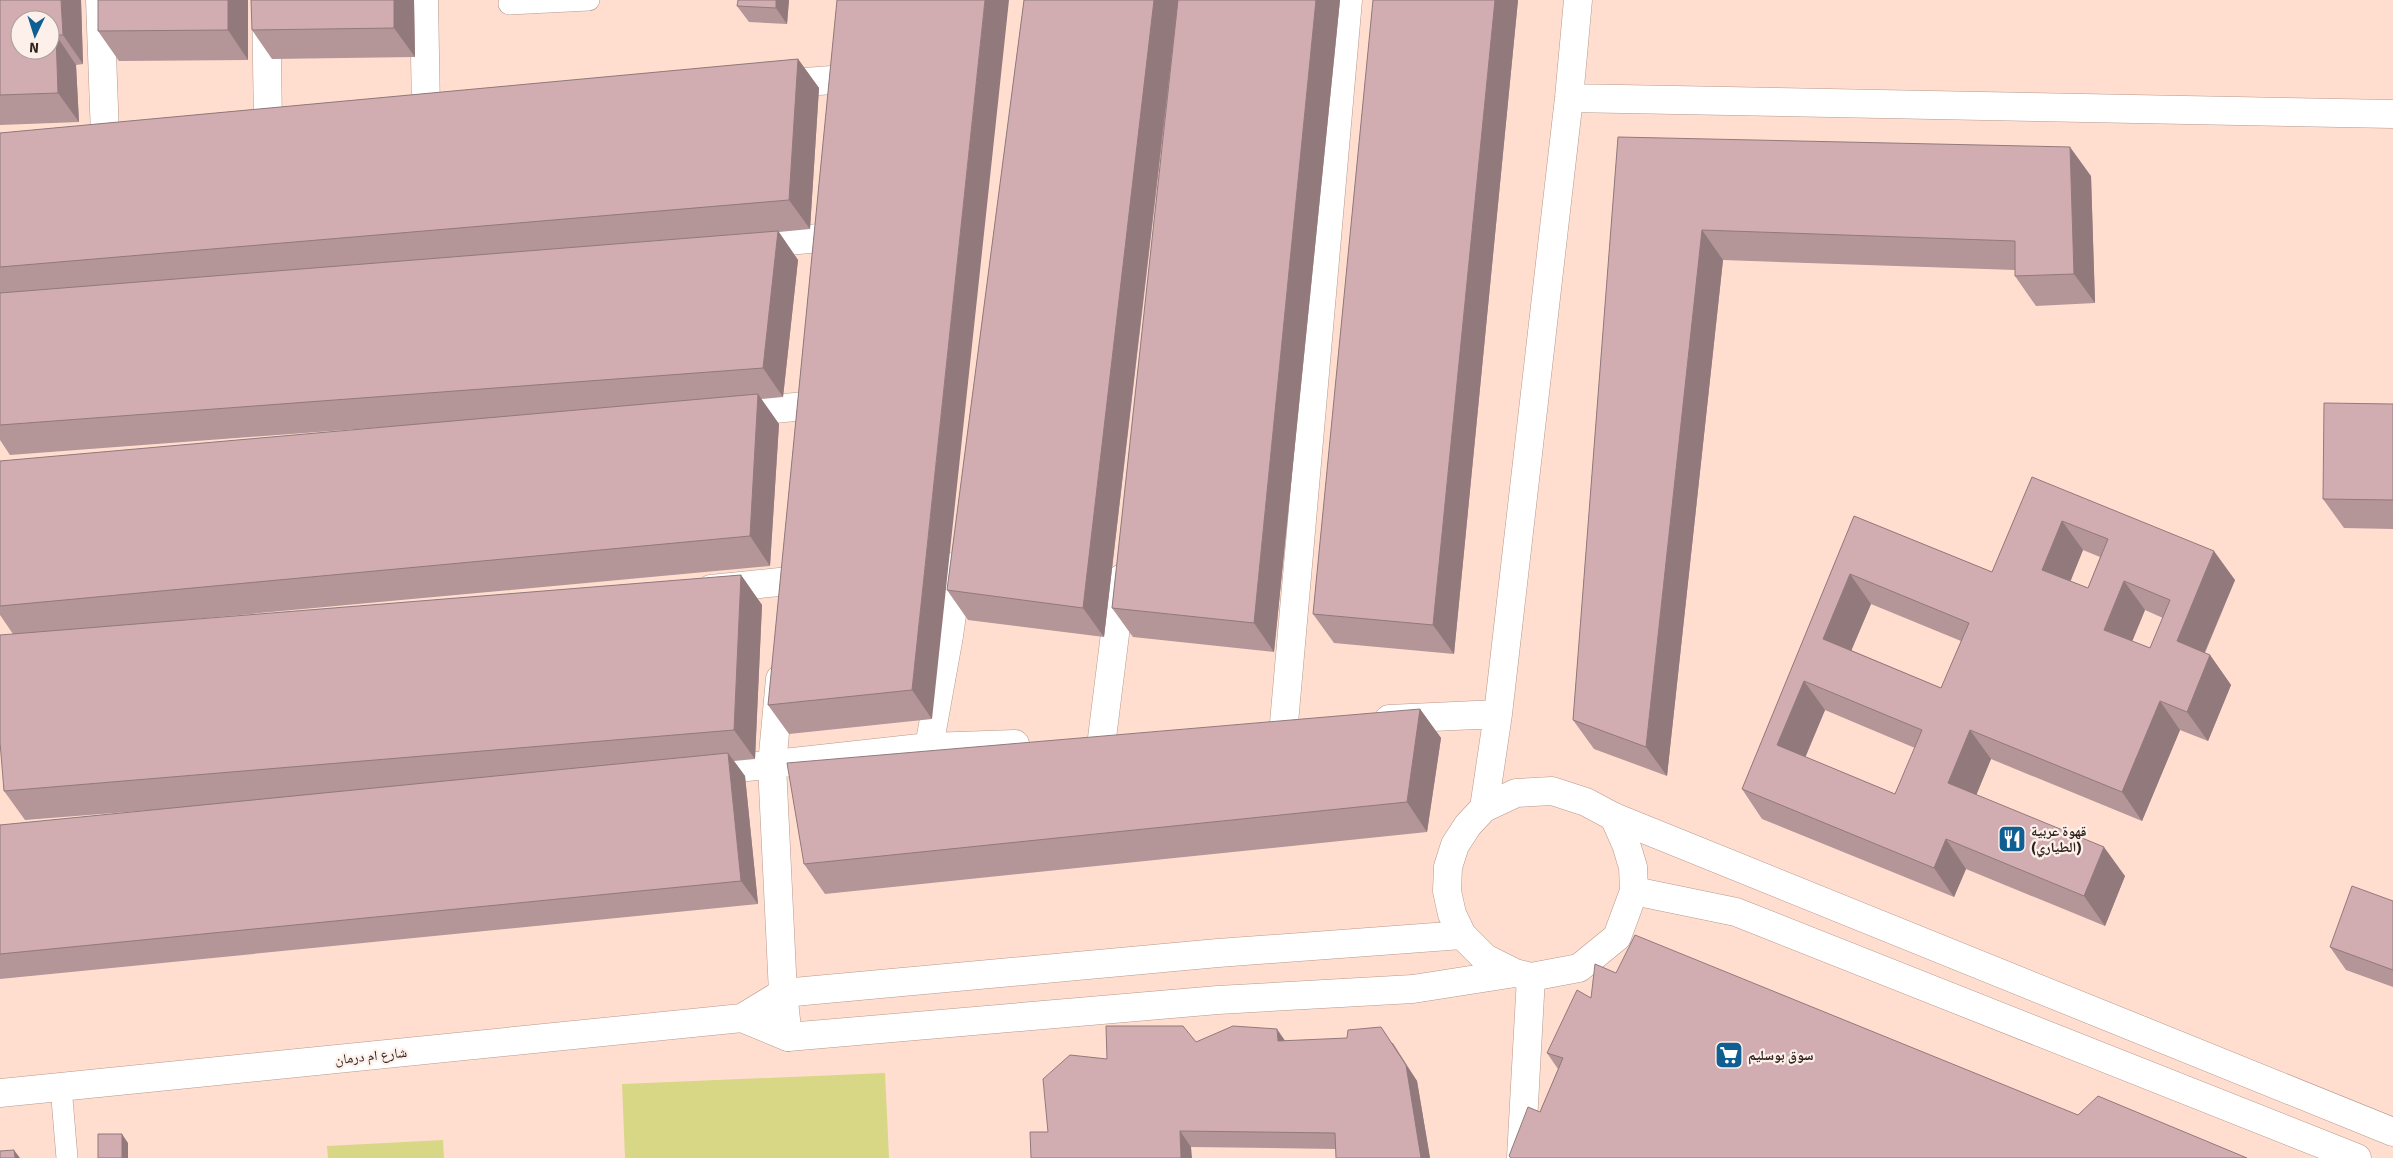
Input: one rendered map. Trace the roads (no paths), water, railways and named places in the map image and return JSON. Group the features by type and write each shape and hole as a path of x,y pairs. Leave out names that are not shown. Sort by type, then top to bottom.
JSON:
{"street":[{"path":"100,0 105,135"},
{"path":"266,0 268,122"},
{"path":"424,0 426,110"},
{"path":"1284,723 1348,0"},
{"path":"1484,808 1498,714 1569,98 1578,0"},
{"path":"830,110 835,54"},
{"path":"753,86 832,80"},
{"path":"1569,98 2393,114"},
{"path":"396,112 456,107"},
{"path":"239,124 298,120"},
{"path":"77,138 134,133"},
{"path":"817,268 822,208"},
{"path":"721,247 819,238"},
{"path":"705,415 805,396 802,435"},
{"path":"929,747 949,636 962,538"},
{"path":"1102,738 1125,551"},
{"path":"786,610 791,552"},
{"path":"690,591 789,581"},
{"path":"782,659 772,765 783,993 788,1037"},
{"path":"1362,720 1498,714"},
{"path":"1255,725 1313,722"},
{"path":"1073,740 1130,735"},
{"path":"673,774 929,747 966,747 1044,742"},
{"path":"1523,975 1485,958 1462,935 1452,914 1447,891 1448,867 1455,845 1468,825 1484,808 1516,793 1552,791 1586,802 1614,818 1751,871 2393,1132"},
{"path":"742,1018 788,1037 1218,1000 1413,989 1580,968 1617,937 1634,891 1633,867 1626,844 1614,818"},
{"path":"1634,891 1736,912 2210,1098 2357,1158"},
{"path":"742,1018 783,993 1218,953 1462,935"},
{"path":"1521,1158 1523,975"},
{"name":"شارع ام درمان","path":"0,1093 742,1018"},
{"path":"2210,1098 2224,1064"}],"lane":[{"path":"509,4 589,0"},
{"path":"61,1087 67,1158"}],"place":[{"name":"قهوة عربية (الطياري)","path":"2012,839"},
{"name":"سوق بوسليم","path":"1729,1055"}]}
